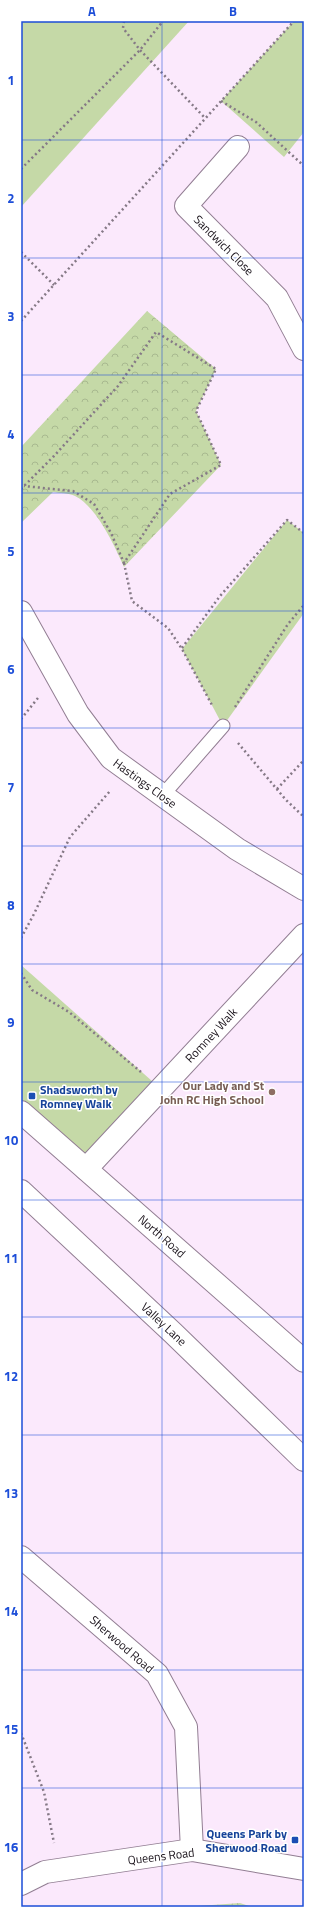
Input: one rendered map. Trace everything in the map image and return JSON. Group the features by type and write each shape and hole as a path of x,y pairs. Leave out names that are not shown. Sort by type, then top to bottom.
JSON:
{"street":[{"name":"Sandwich Close","path":"238,146 186,206 277,298 304,349"},
{"name":"Hastings Close","path":"21,612 78,714 111,758 237,849 304,889"},
{"name":"Romney Walk","path":"86,1169 304,935"},
{"name":"North Road","path":"21,1112 304,1361"},
{"name":"Valley Lane","path":"21,1191 173,1333 304,1460"},
{"name":"Sherwood Road","path":"21,1557 158,1674 186,1727 192,1850"},
{"name":"Queens Road","path":"21,1884 45,1872 192,1850 304,1870"}],"lane":[{"path":"162,796 223,726"}],"path":[{"path":"124,21 123,28 140,50 205,118"},
{"path":"21,169 140,50 163,21"},
{"path":"21,321 294,21"},
{"path":"221,101 256,122 304,166"},
{"path":"21,252 54,284"},
{"path":"21,489 118,386 156,332 216,370 196,411 221,465 170,494 124,563"},
{"path":"24,486 73,491 94,504 111,533 124,563 132,602 168,628 182,648 223,726 277,789 304,816"},
{"path":"182,648 220,596 287,520 304,533"},
{"path":"223,726 288,624 304,605"},
{"path":"277,789 304,760"},
{"path":"21,938 34,914 70,837 110,790"},
{"path":"21,973 32,990 75,1017 161,1089"},
{"path":"21,1733 44,1792 59,1870"}],"green space":[{"path":"21,21 189,21 21,207"},
{"path":"294,21 304,21 304,132 284,157 221,101"},
{"path":"147,311 216,369 196,411 221,465 124,567 98,517 83,501 75,496 53,492 21,523 21,447"},
{"path":"287,520 304,533 304,613 223,726 182,649"},
{"path":"21,965 161,1089 86,1169 21,1112"},
{"path":"240,1903 252,1907 184,1907"}],"place":[{"name":"Our Lady and St John RC High School","path":"272,1092"},
{"name":"Shadsworth by Romney Walk","path":"32,1096"},
{"name":"Queens Park by Sherwood Road","path":"295,1840"}]}
